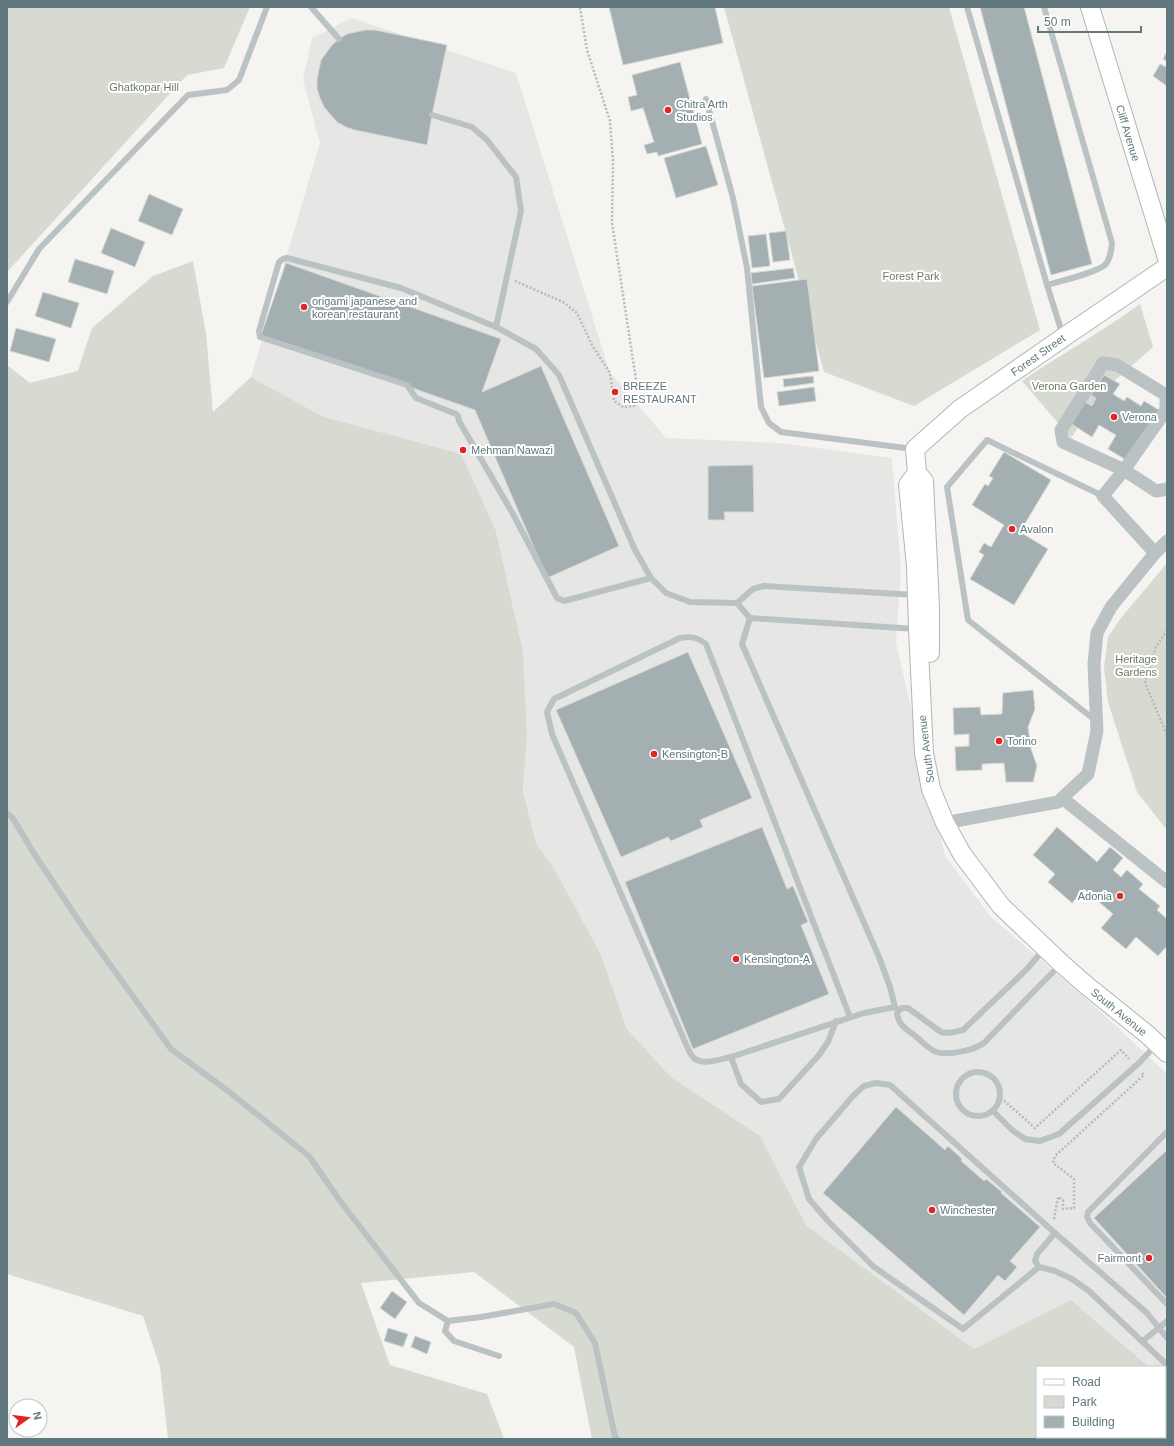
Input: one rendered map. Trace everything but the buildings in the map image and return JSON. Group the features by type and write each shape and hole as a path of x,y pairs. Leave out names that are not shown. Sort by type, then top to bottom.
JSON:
{"street":[{"name":"Cliff Avenue","path":"1090,7 1167,258"},
{"name":"Forest Street","path":"915,449 960,410 1167,267"},
{"path":"1155,552 1103,496 1124,470 1166,410 1166,395 1117,365 1103,363 1061,430 1063,442 1124,470 1156,491 1167,489"},
{"path":"915,449 917,473 924,481 930,607 930,710 937,782 963,838 1012,906 1164,1045"},
{"name":"South Avenue","path":"917,473 908,486 916,566 924,753 930,789 945,823 962,854 1001,906 1062,964 1164,1045"},
{"path":"955,821 1058,802 1088,774 1097,731 1094,664 1097,633 1111,607 1155,552 1167,541"},
{"path":"1062,798 1167,882"}],"lane":[{"path":"7,302 39,249 188,95 227,90 239,80 267,7"},
{"path":"311,7 339,39"},
{"path":"967,7 1047,285 1064,337"},
{"path":"1044,7 1112,243 1111,255 1106,264 1098,269 1047,285"},
{"path":"706,98 733,198 747,268 760,407 769,422 781,432 915,449"},
{"path":"432,115 472,127 487,140 516,177 522,210 496,327"},
{"path":"651,578 564,601 557,598 456,414 416,398 408,385 260,337 259,334 280,262 287,258 402,288 496,327 536,349 559,375 635,550 651,578 666,593 690,602 737,603 753,589 764,586 917,596"},
{"path":"1097,721 968,620 947,487 987,440 1103,496"},
{"path":"737,603 750,618 918,629"},
{"path":"750,618 742,644 879,957 897,1009 899,1023 935,1052 942,1053 977,1048 984,1043 1062,964"},
{"path":"850,1017 706,644 692,636 680,638 554,699 547,712 552,734 684,1042 692,1057 700,1061 709,1062 731,1057 836,1021 850,1017 864,1012 902,1008 908,1008 940,1032 954,1033 963,1030 1027,969 1045,948"},
{"path":"7,813 12,817 35,855 85,930 172,1049 228,1091 309,1156 340,1202 419,1303 448,1321 481,1317 554,1304 576,1313 595,1343 615,1437 617,1439"},
{"path":"731,1057 741,1084 761,1102 779,1099 819,1055 828,1042 836,1021"},
{"path":"993,1111 1012,1130 1025,1139 1040,1141 1059,1134 1139,1063 1164,1045"},
{"path":"979,1072 987,1073 998,1083 1001,1098 993,1111 980,1117 966,1114 961,1109 957,1102 956,1088 965,1076 979,1072"},
{"path":"1039,1267 963,1330 874,1267 808,1199 799,1167 816,1138 853,1096 864,1086 876,1083 890,1085 1047,1227 1147,1313 1167,1338"},
{"path":"1167,1132 1088,1212 1087,1217 1090,1223 1167,1304"},
{"path":"1055,1233 1037,1254 1035,1261 1039,1267 1072,1279 1089,1291 1167,1365"},
{"path":"448,1321 445,1331 454,1341 499,1356"},
{"path":"1143,1341 1167,1321"}],"path":[{"path":"506,277 563,302 577,314 592,345 610,373 614,402 623,407 634,406 637,386 612,223 613,161 610,121 587,50 580,7"},
{"path":"1167,630 1156,647 1145,683 1167,735"},
{"path":"1047,1227 1054,1218 1058,1197 1063,1200 1063,1209 1074,1208 1074,1179 1053,1163 1055,1156"}],"shaded area":[{"path":"352,18 516,73 610,373 666,438 780,443 892,458 901,571 896,643 945,856 991,917 1100,1011 1167,1074 1167,1381 1166,1366 1148,1366 1071,1300 974,1349 806,1225 760,1136 671,1077 627,1029 599,953 556,872 536,843 523,791 527,736 523,652 496,531 461,455 324,417 251,377 320,143 303,80 312,38"}],"green space":[{"name":"Ghatkopar Hill","path":"7,7 250,7 224,68 187,75 7,272"},
{"name":"Forest Park","path":"724,7 949,7 1040,330 914,406 824,372"},
{"path":"193,261 206,334 213,412 251,377 324,417 461,454 496,531 523,652 527,736 523,791 536,843 556,872 600,953 627,1029 671,1077 760,1136 806,1225 974,1349 1071,1300 1148,1366 1036,1366 1036,1438 1166,1438 1166,1380 1167,1439 592,1439 574,1347 474,1272 361,1283 390,1365 487,1394 504,1439 168,1439 160,1367 143,1316 7,1274 7,365 30,383 78,371 92,328 153,276"},
{"name":"Verona Garden","path":"1140,304 1153,347 1105,389 1071,438 1022,381"},
{"name":"Heritage Gardens","path":"1167,563 1167,830 1137,792 1108,702 1104,668 1108,637 1121,618"}],"place":[{"name":"Chitra Arth Studios","path":"668,110"},
{"name":"origami japanese and korean restaurant","path":"304,307"},
{"name":"BREEZE RESTAURANT","path":"615,392"},
{"name":"Verona","path":"1114,417"},
{"name":"Mehman Nawazi","path":"463,450"},
{"name":"Avalon","path":"1012,529"},
{"name":"Torino","path":"999,741"},
{"name":"Kensington-B","path":"654,754"},
{"name":"Adonia","path":"1120,896"},
{"name":"Kensington-A","path":"736,959"},
{"name":"Winchester","path":"932,1210"},
{"name":"Fairmont","path":"1149,1258"}]}
